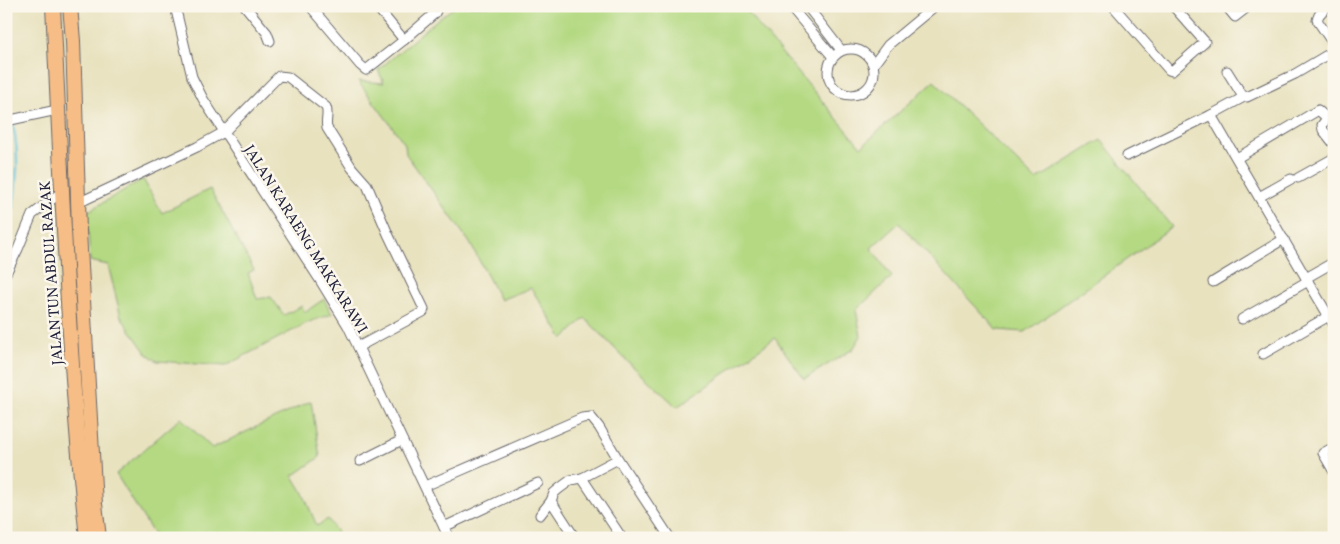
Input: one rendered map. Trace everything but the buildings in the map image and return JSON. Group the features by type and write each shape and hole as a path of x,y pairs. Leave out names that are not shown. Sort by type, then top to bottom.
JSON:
{"main road":[{"name":"JALAN TUN ABDUL RAZAK","path":"53,6 63,222 87,538"},
{"name":"JALAN TUN ABDUL RAZAK","path":"70,6 73,41 78,203 94,494 99,538"}],"street":[{"name":"JALAN KARAENG MAKKARAWI","path":"175,6 192,78 209,110 348,326 449,538"},
{"path":"245,6 267,33 270,41"},
{"path":"310,6 366,70 435,13 438,6"},
{"path":"376,6 404,40"},
{"path":"790,6 833,57"},
{"path":"807,6 841,50"},
{"path":"874,64 865,53 855,48 841,50 833,57 828,66 829,81 836,89 849,95 863,92 871,85 874,75 874,64 888,45 935,6"},
{"path":"1119,8 1169,70 1172,71 1205,42 1173,6"},
{"path":"1226,6 1235,17 1249,6"},
{"path":"1327,6 1317,20 1319,26 1334,45"},
{"path":"865,53 888,45"},
{"path":"1127,156 1244,97 1251,96 1279,82 1334,52"},
{"path":"1227,71 1244,97"},
{"path":"78,203 197,147 224,132 279,76 288,77 326,107 327,128 348,162 367,185 424,309 423,312 358,347"},
{"path":"6,121 57,110"},
{"path":"1237,158 1318,110 1330,116 1322,125 1323,130 1334,144"},
{"path":"1211,115 1307,279 1331,315 1334,325"},
{"path":"1259,197 1334,158"},
{"path":"6,273 32,215 62,191 77,182"},
{"path":"1213,282 1284,239"},
{"path":"1242,319 1334,262"},
{"path":"1263,354 1331,315"},
{"path":"425,486 587,416 591,417 599,427 670,538"},
{"path":"360,461 402,440"},
{"path":"1334,448 1324,453 1334,472"},
{"path":"540,515 551,501 554,493 560,488 572,480 582,478 618,459"},
{"path":"582,478 622,538"},
{"path":"444,527 538,483"},
{"path":"551,501 575,538"}],"green space":[{"path":"456,6 742,6 861,147 934,81 1036,180 1101,140 1172,227 1025,332 997,330 899,223 871,248 892,277 856,310 861,336 853,349 804,379 775,338 677,407 627,361 585,318 563,339 531,288 500,300 470,243 406,154 405,144 358,81 384,83 378,70 439,18"},
{"path":"143,179 162,213 210,189 254,270 248,273 257,299 271,297 284,315 302,306 305,312 324,299 332,314 309,322 225,366 157,361 146,353 121,317 108,265 90,261 87,212"},
{"path":"311,401 320,457 293,476 302,491 317,526 328,519 341,538 156,538 116,474 181,418 212,448"}],"waterway":[{"path":"6,108 10,117"},
{"path":"6,242 14,198 17,167 17,152 12,122"}]}
